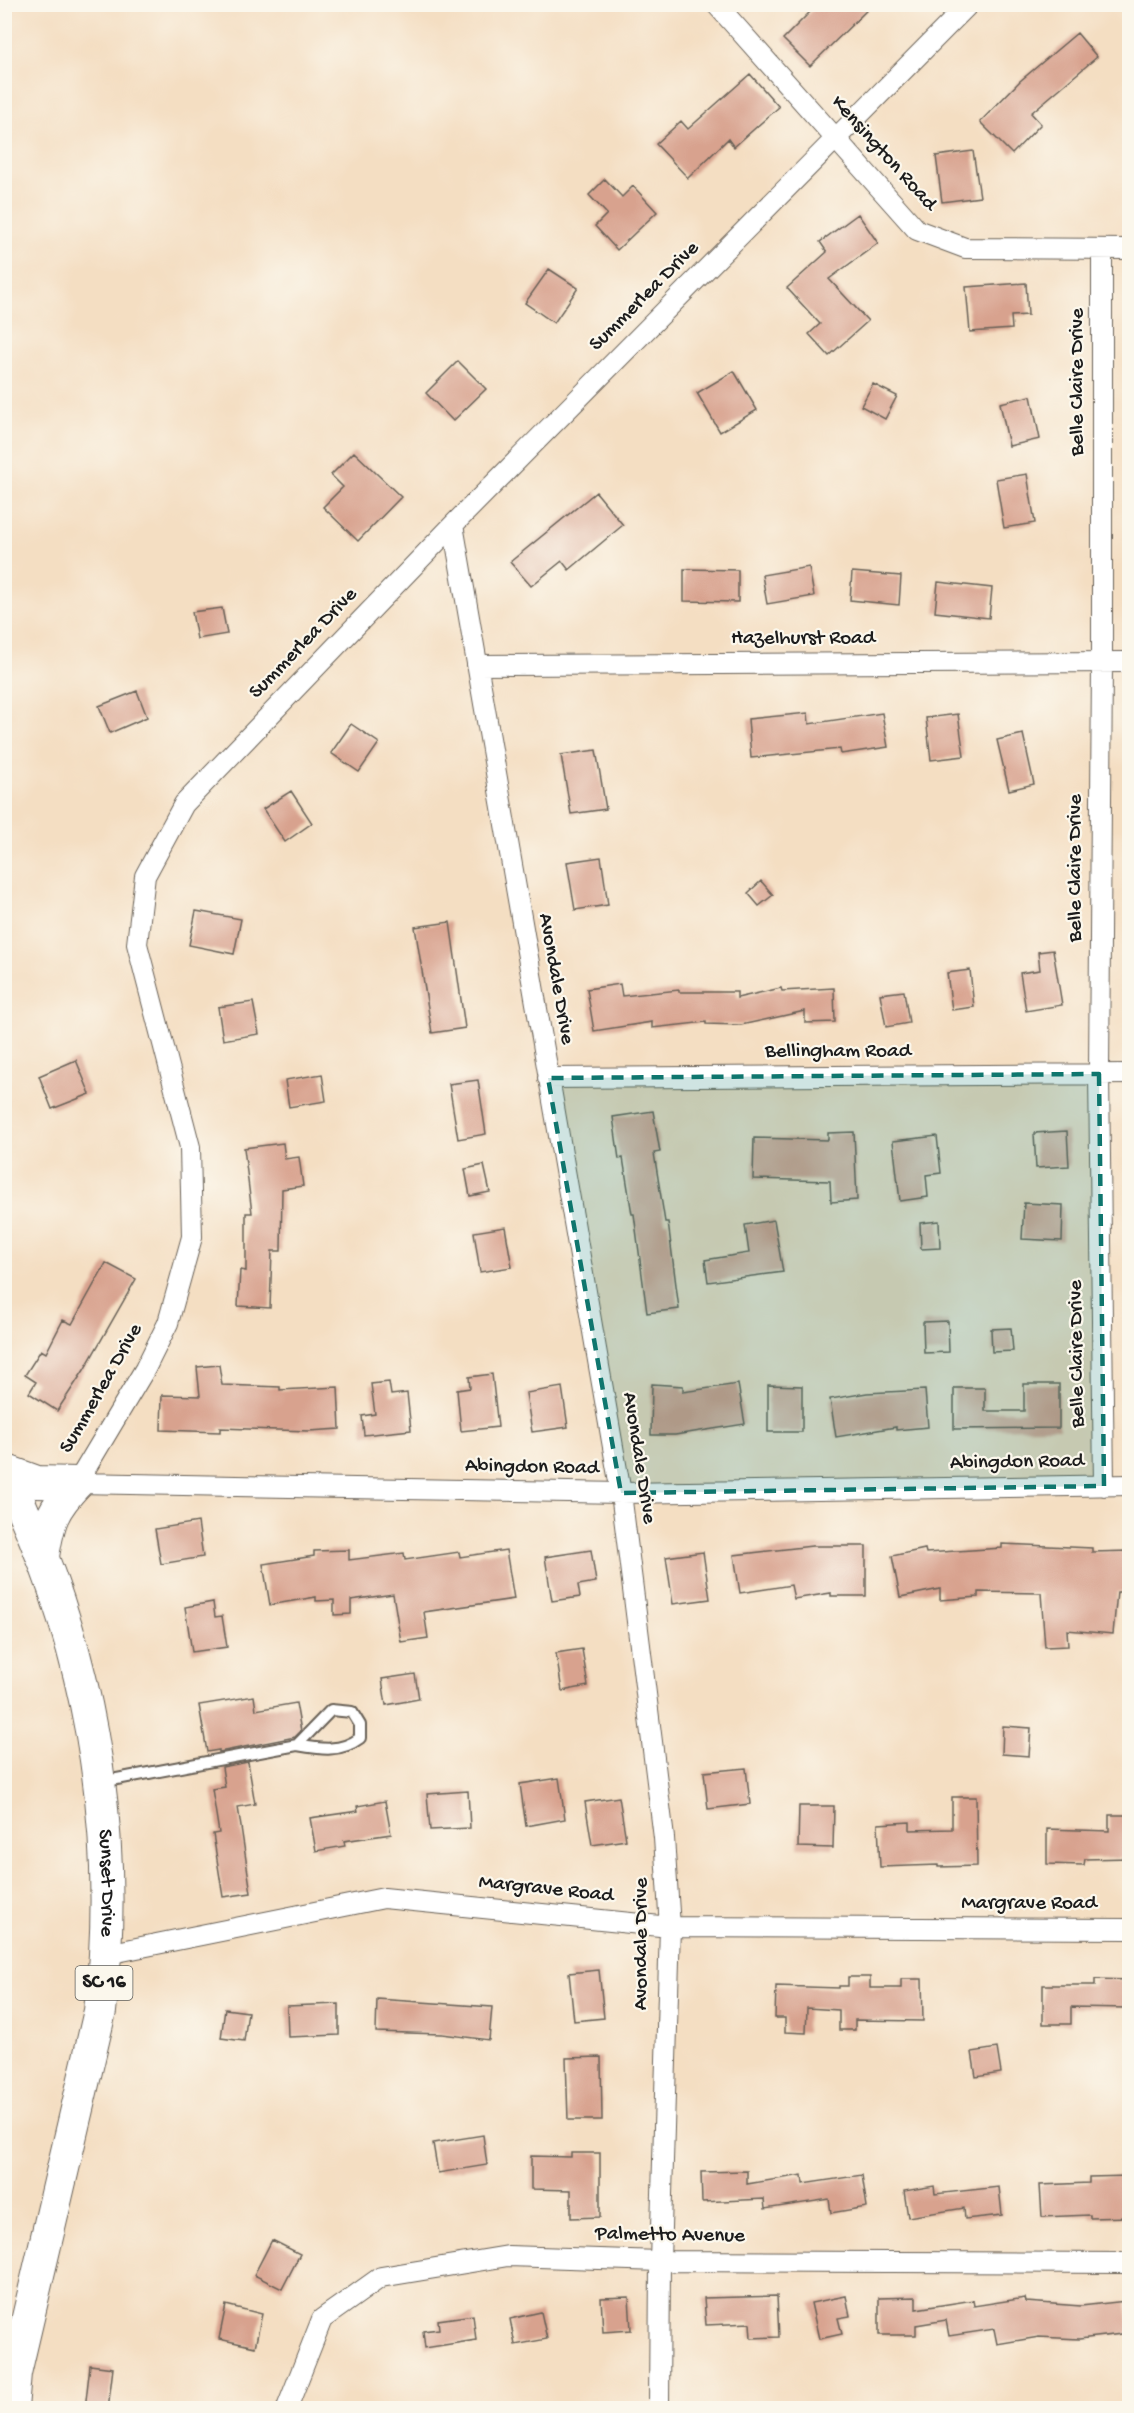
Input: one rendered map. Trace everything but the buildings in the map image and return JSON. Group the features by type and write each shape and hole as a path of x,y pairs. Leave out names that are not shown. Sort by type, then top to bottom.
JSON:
{"main road":[{"path":"4,1470 38,1482 77,1483"},
{"name":"Sunset Drive","path":"4,1470 43,1556 71,1642 92,1725 106,1845 107,1954 100,2011 15,2373 12,2409"},
{"path":"43,1556 48,1524 59,1502 77,1483"}],"street":[{"name":"Kensington Road","path":"716,4 917,230 965,248 1130,249"},
{"name":"Summerlea Drive","path":"77,1483 145,1369 168,1323 192,1237 190,1147 137,944 145,876 184,804 453,525 969,4"},
{"name":"Belle Claire Drive","path":"1102,250 1099,1074 1104,1486"},
{"name":"Avondale Drive","path":"453,525 621,1493 664,1838 669,1927 660,2261 659,2409"},
{"name":"Hazelhurst Road","path":"477,665 1130,662"},
{"name":"Bellingham Road","path":"548,1078 1130,1074"},
{"name":"Abingdon Road","path":"77,1483 621,1493 1130,1485"},
{"name":"Margrave Road","path":"107,1954 384,1898 669,1927 1130,1929"},
{"name":"Palmetto Avenue","path":"287,2409 322,2319 381,2277 508,2256 660,2261 1130,2263"}],"lane":[{"path":"100,1782 297,1745 329,1750 352,1744 360,1738 360,1725 352,1712 331,1710 297,1745"}],"highlighted area":[{"path":"1099,1074 1104,1486 621,1493 548,1078"}]}
